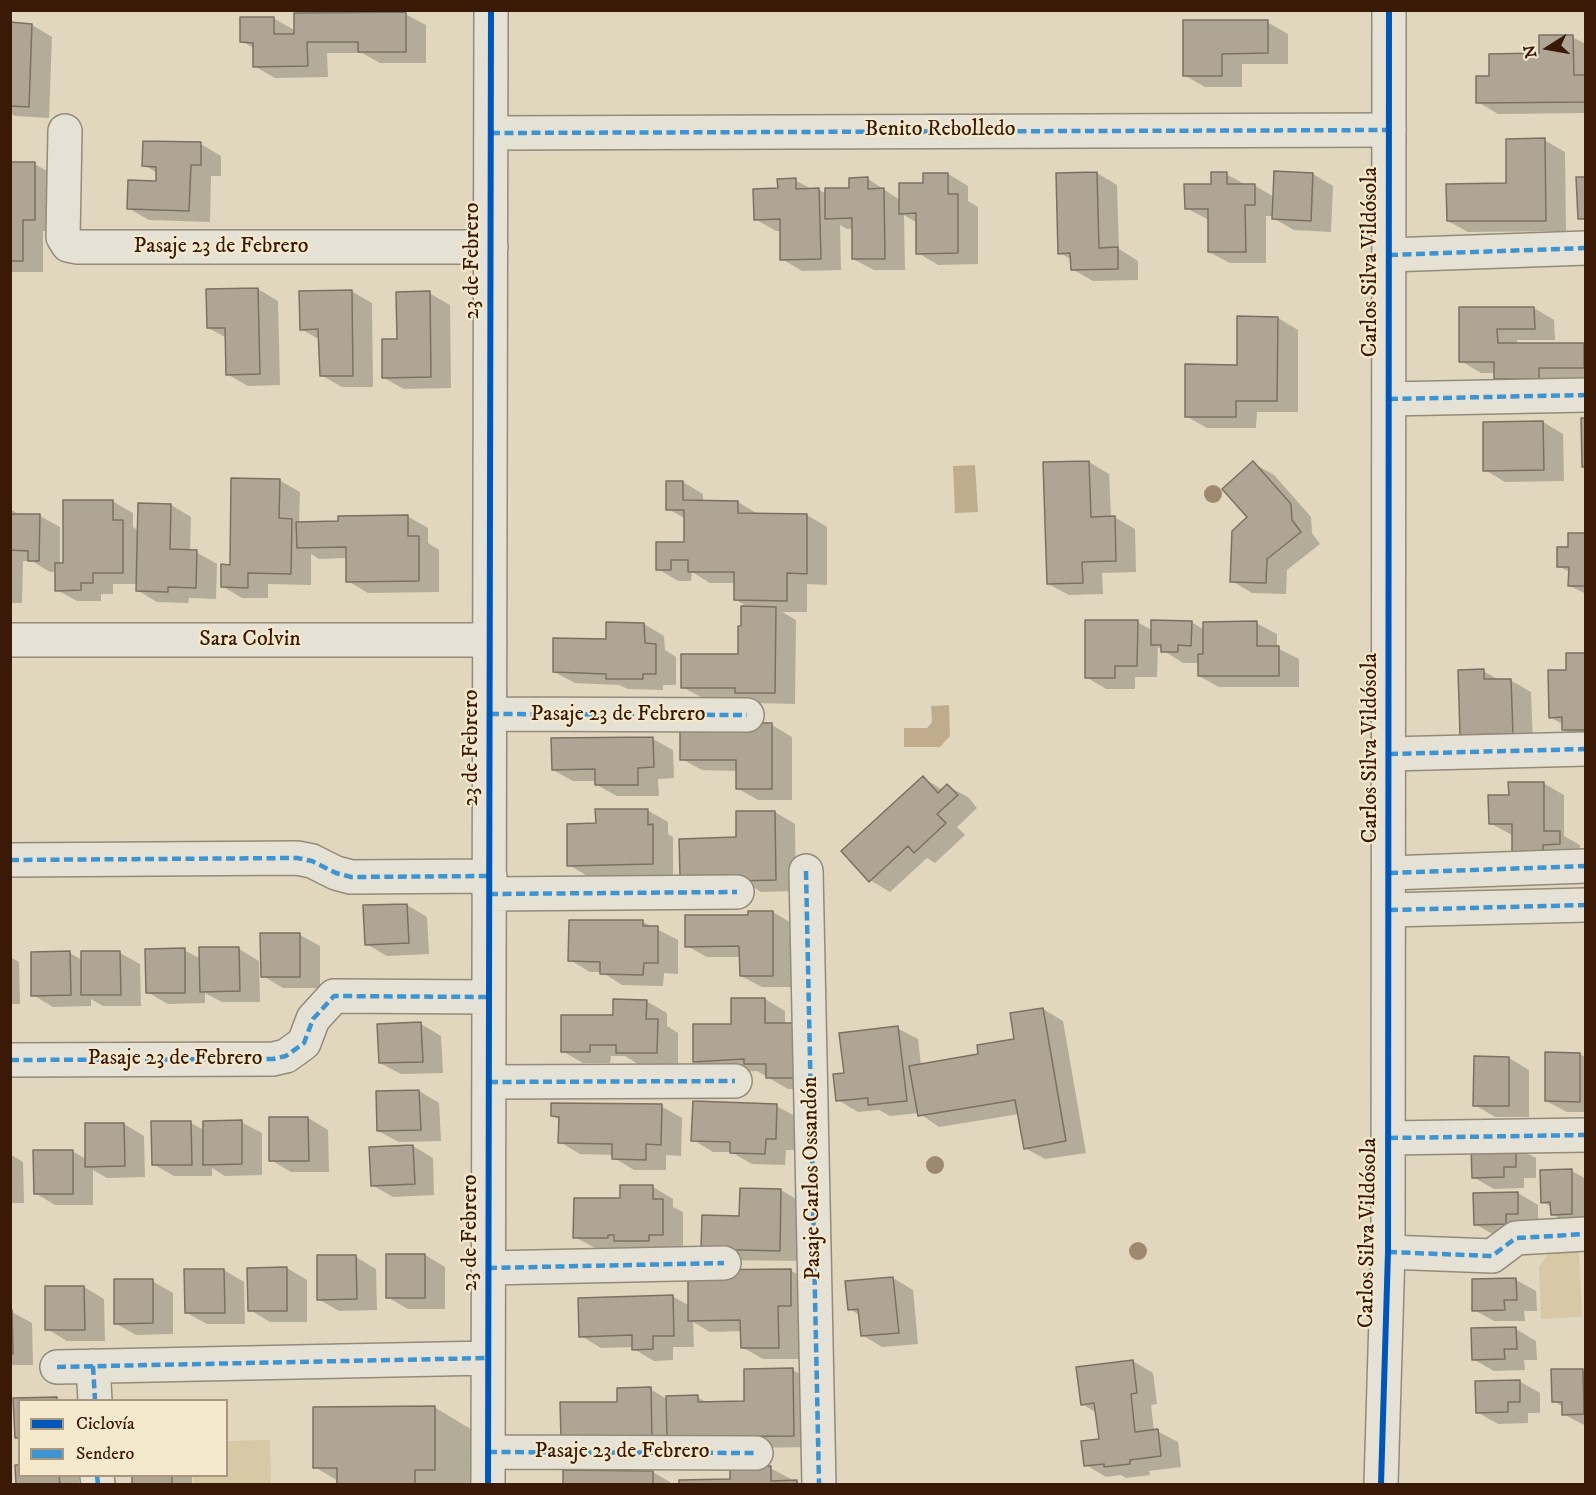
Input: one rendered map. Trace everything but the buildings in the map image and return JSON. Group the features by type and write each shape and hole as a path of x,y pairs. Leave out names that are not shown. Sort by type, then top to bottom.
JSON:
{"street":[{"name":"23 de Febrero","path":"488,1485 491,10"},
{"name":"Carlos Silva Vildósola","path":"1381,1485 1389,1138 1389,10"},
{"name":"Benito Rebolledo","path":"491,133 1389,130"},
{"name":"Pasaje 23 de Febrero","path":"65,131 63,237 68,245 78,247 491,247"},
{"path":"1389,255 1586,248"},
{"path":"1389,399 1586,395"},
{"name":"Sara Colvin","path":"10,640 490,640"},
{"name":"Pasaje 23 de Febrero","path":"490,714 747,715"},
{"path":"1389,754 1586,749"},
{"path":"10,860 297,858 312,861 336,873 351,877 490,885 737,892"},
{"path":"1389,873 1586,866"},
{"name":"Pasaje Carlos Ossandón","path":"806,871 819,1485"},
{"path":"1389,910 1586,905"},
{"name":"Pasaje 23 de Febrero","path":"10,1060 273,1059 286,1056 304,1043 314,1019 334,996 489,997"},
{"path":"489,1082 735,1081"},
{"path":"1389,1138 1586,1135"},
{"path":"1388,1252 1492,1256 1516,1239 1586,1234"},
{"path":"488,1268 724,1263"},
{"path":"57,1367 488,1358"},
{"path":"93,1366 95,1399"},
{"name":"Pasaje 23 de Febrero","path":"488,1452 756,1453"}],"shaded area":[{"path":"975,465 978,512 955,513 953,466"},
{"path":"949,705 950,736 940,747 904,747 904,728 927,728 932,722 931,706"},
{"path":"1579,1251 1582,1317 1541,1319 1539,1267 1549,1252"},
{"path":"270,1440 271,1484 194,1484 193,1477 228,1477 228,1441"}],"marked path":[{"path":"491,133 1389,130"},
{"path":"1389,255 1586,248"},
{"path":"1389,399 1586,395"},
{"path":"490,714 747,715"},
{"path":"1389,754 1586,749"},
{"path":"10,860 297,858 312,861 336,873 351,877 490,876"},
{"path":"1389,873 1586,866"},
{"path":"806,871 819,1484"},
{"path":"489,894 737,892"},
{"path":"1389,910 1586,905"},
{"path":"10,1060 273,1059 286,1056 304,1043 313,1019 334,996 489,997"},
{"path":"489,1082 735,1081"},
{"path":"1389,1138 1586,1135"},
{"path":"1388,1252 1492,1256 1516,1238 1586,1234"},
{"path":"488,1268 724,1263"},
{"path":"57,1367 488,1358"},
{"path":"93,1366 95,1399"},
{"path":"488,1452 756,1453"},
{"path":"97,1477 98,1484"}],"cycle path":[{"path":"488,1484 491,10"},
{"path":"1381,1484 1388,1252 1389,10"}]}
